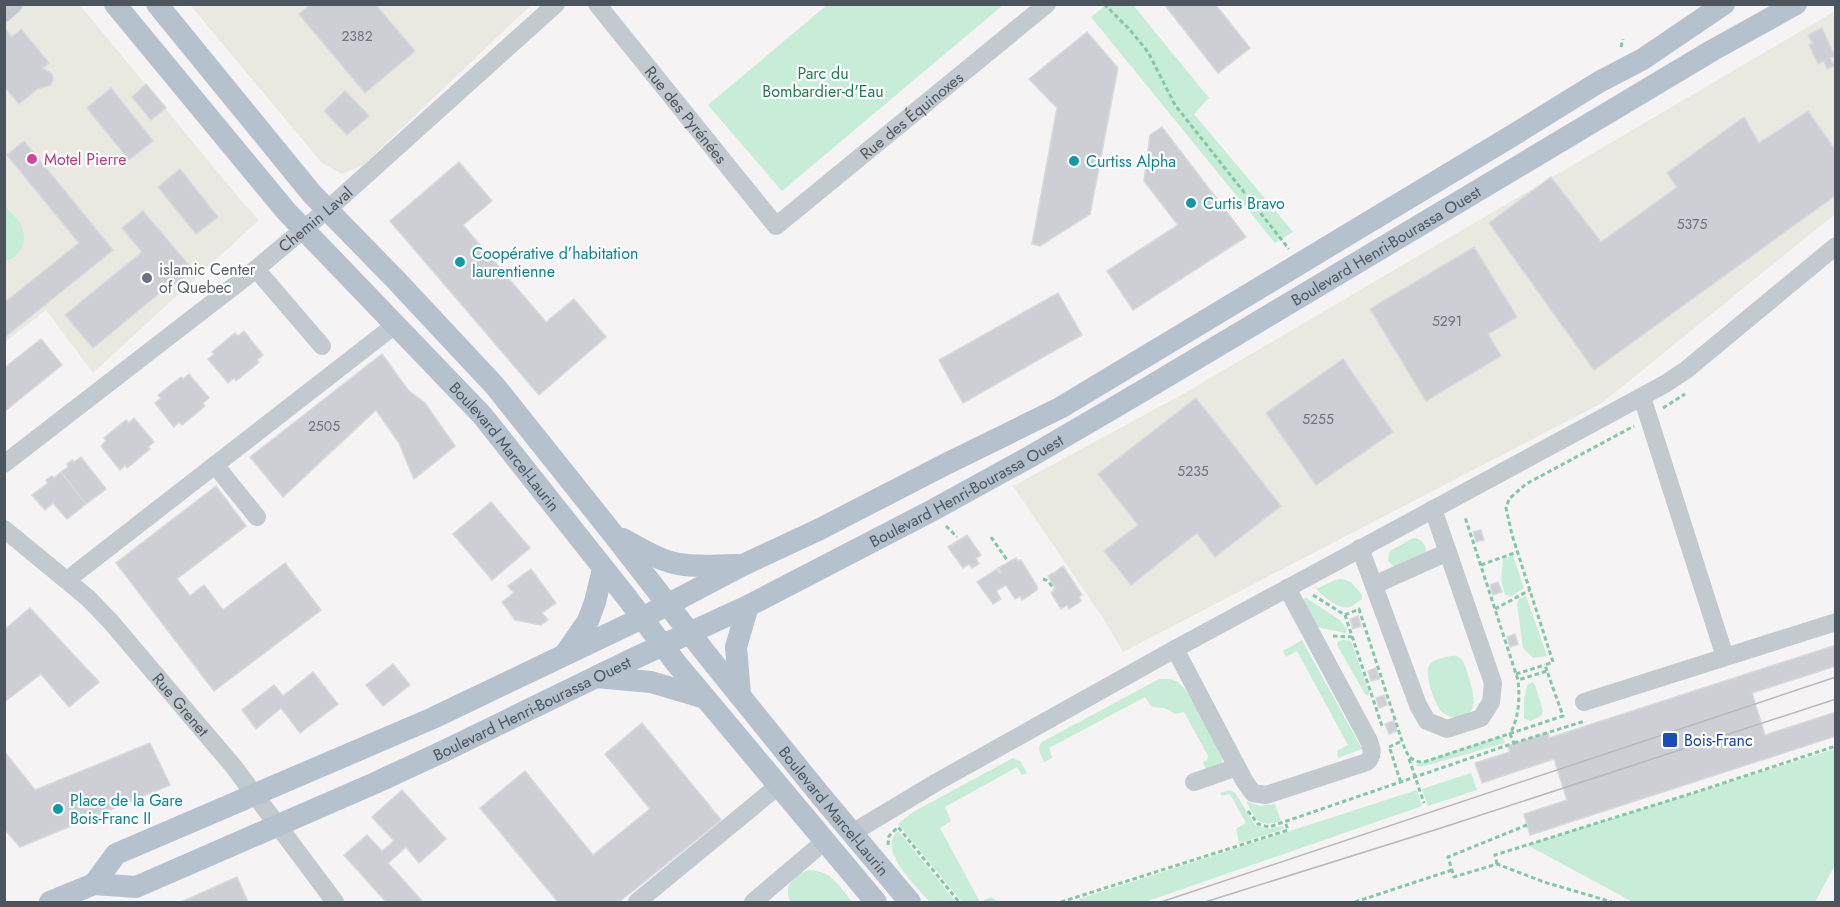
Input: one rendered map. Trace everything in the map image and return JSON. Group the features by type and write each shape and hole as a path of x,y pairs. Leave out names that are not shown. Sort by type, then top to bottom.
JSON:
{"main road":[{"name":"Boulevard Marcel-Laurin","path":"115,4 285,211 482,415 662,645 876,903"},
{"name":"Boulevard Marcel-Laurin","path":"157,4 312,194 484,372 740,695 910,903"},
{"name":"Boulevard Henri-Bourassa Ouest","path":"94,884 116,854 433,717 642,618 1075,399 1599,82 1643,59 1724,4"},
{"name":"Boulevard Henri-Bourassa Ouest","path":"50,903 94,884 136,887 418,763 748,606 943,505 1069,434 1713,50 1796,4"},
{"path":"613,534 654,556 674,563 703,566 743,565"},
{"path":"564,655 588,621 603,568"},
{"path":"740,695 736,647 748,606"},
{"path":"596,677 651,682 705,698"}],"street":[{"path":"4,12 14,4"},
{"name":"Chemin Laval","path":"4,464 256,269 327,209 556,4"},
{"name":"Rue des Pyrénées","path":"597,4 776,226"},
{"name":"Rue des Équinoxes","path":"776,226 1047,4"},
{"path":"852,832 1175,649 1642,397 1686,370 1836,246"},
{"path":"256,269 322,346"},
{"path":"67,580 395,325"},
{"path":"1642,397 1725,657"},
{"path":"215,465 257,517"},
{"path":"1360,548 1418,705 1427,721 1447,729 1481,718 1491,702 1493,683 1433,509"},
{"name":"Rue Grenet","path":"4,529 88,598 111,622 234,767 335,902"},
{"path":"1374,585 1448,552"},
{"path":"1175,649 1253,793 1266,795 1360,766 1371,758 1373,752 1369,741 1287,588"},
{"path":"1584,702 1836,622"},
{"path":"1194,782 1237,767"},
{"path":"637,903 778,786"},
{"path":"763,899 825,841"}],"path":[{"path":"1104,4 1148,52 1175,105 1290,250"},
{"path":"1516,674 1553,662 1508,521 1506,508 1509,499 1526,484 1635,425"},
{"path":"1244,802 1258,824 1269,827 1514,743 1510,734 1518,709 1518,681 1466,517"},
{"path":"940,520 957,537"},
{"path":"992,537 1007,560"},
{"path":"1481,564 1517,552"},
{"path":"1043,579 1048,581 1054,589"},
{"path":"1495,609 1530,590"},
{"path":"1313,595 1345,615 1386,736"},
{"path":"1345,615 1359,609"},
{"path":"1545,665 1563,716"},
{"path":"1518,681 1547,671"},
{"path":"1401,783 1389,747 1402,741"},
{"path":"1497,864 1495,855 1836,746"},
{"path":"1409,758 1424,802"},
{"path":"1062,903 1288,830 1285,822"},
{"path":"1527,825 1448,857 1454,877 1497,864 1544,882 1612,903"},
{"path":"888,847 889,836 898,827 959,903"},
{"path":"1355,903 1452,870"}],"shaded area":[{"path":"5,5 80,5 259,220 93,373 46,310 5,342"},
{"path":"190,5 531,5 363,165 342,174 322,163"},
{"path":"1835,11 1835,214 1602,403 1123,652 1105,621 1013,486 1183,394"}],"green space":[{"name":"Parc du Bombardier-d'Eau","path":"827,5 1003,5 782,191 708,105"},
{"path":"1106,5 1133,5 1209,98 1194,114 1293,232 1275,243 1091,17"},
{"path":"4,205 19,222 24,233 19,253 5,260"},
{"path":"1413,538 1423,542 1426,553 1400,566 1393,566 1388,561 1390,551"},
{"path":"1513,555 1524,588 1510,597 1505,594 1501,580 1503,559"},
{"path":"1342,579 1351,582 1362,595 1362,599 1353,606 1346,607 1336,604 1316,589"},
{"path":"1526,596 1547,656 1533,658 1523,648 1517,604 1519,599"},
{"path":"1305,597 1340,620 1347,630 1346,633 1316,627 1303,601"},
{"path":"1302,640 1362,749 1338,758 1337,751 1348,745 1297,651 1286,657 1283,651"},
{"path":"1338,641 1351,641 1369,692 1368,696 1337,645"},
{"path":"1458,656 1463,662 1474,700 1471,711 1459,717 1448,716 1439,709 1433,696 1428,674 1428,668 1432,662"},
{"path":"1159,679 1173,680 1183,687 1208,729 1222,758 1222,765 1206,770 1203,762 1208,756 1184,712 1176,714 1164,708 1152,707 1145,697 1049,748 1052,758 1044,762 1039,749 1042,742"},
{"path":"1532,682 1543,711 1541,716 1530,721 1524,718 1524,700 1527,686"},
{"path":"1502,736 1505,743 1421,767 1416,766 1418,763"},
{"path":"1835,749 1835,865 1815,902 1633,902 1527,845"},
{"path":"1013,758 1020,761 1027,773 1022,775 1017,767 945,807 951,821 940,828 980,902 962,902 898,824 913,812"},
{"path":"1471,773 1477,790 1428,806 1422,789"},
{"path":"1230,790 1235,793 1255,825 1268,829 1283,826 1284,829 1239,843 1236,829 1246,823 1230,794 1222,796 1220,793"},
{"path":"1417,790 1422,806 1145,902 1081,902 1079,899"},
{"path":"1246,801 1260,806 1275,804 1281,821 1262,823 1255,818"},
{"path":"898,831 956,902 930,902 909,878 895,858 892,848 893,839"},
{"path":"810,870 830,877 852,902 791,902 788,892 791,882 799,874"},
{"path":"991,897 999,902 980,902"}],"building":[{"path":"311,4 375,4 415,51 365,93 299,14"},
{"path":"1164,4 1215,4 1250,48 1218,73"},
{"path":"4,27 12,37 21,29 49,63 43,68 52,74 53,79 51,85 37,89 19,104 4,86"},
{"path":"1822,28 1835,56 1830,58 1834,66 1827,69 1824,61 1818,64 1809,45 1812,43 1808,35"},
{"name":"Curtiss Alpha","path":"1087,32 1118,68 1090,214 1040,246 1032,244 1057,108 1029,79"},
{"path":"146,84 166,108 151,120 132,97"},
{"path":"111,88 153,141 129,160 87,108"},
{"path":"345,91 369,116 347,135 324,111"},
{"path":"1808,111 1836,151 1836,195 1594,370 1489,223 1551,177 1601,242 1677,187 1667,173 1744,117 1759,143"},
{"name":"Curtis Bravo","path":"1162,127 1246,237 1133,310 1107,271 1178,225 1144,181 1150,135"},
{"path":"24,141 113,250 4,338 4,303 79,243 7,155"},
{"name":"Coopérative d’habitation laurentienne","path":"459,162 492,201 463,225 546,322 574,299 606,337 539,395 390,221"},
{"path":"180,169 218,217 196,234 158,187"},
{"name":"islamic Center of Quebec","path":"143,211 193,270 171,288 169,285 93,348 65,315 142,252 122,228"},
{"path":"1474,247 1517,317 1488,334 1501,356 1426,401 1370,309"},
{"path":"1058,293 1082,335 963,403 939,360"},
{"path":"244,331 263,355 257,360 259,362 236,381 234,378 228,383 208,359 214,354 212,352 235,333 238,336"},
{"path":"41,339 62,365 4,412 4,368"},
{"path":"382,354 408,390 425,403 455,446 414,479 399,443 376,410 283,497 250,457"},
{"path":"1343,359 1393,432 1316,485 1266,413"},
{"path":"189,374 209,398 203,403 205,406 182,425 179,422 174,427 155,403 161,398 158,395 181,377 183,379"},
{"path":"1196,398 1281,506 1215,557 1197,533 1131,585 1104,551 1138,525 1098,474"},
{"path":"134,418 154,442 148,447 150,449 127,468 125,465 120,470 101,446 106,441 104,438 126,420 129,423"},
{"path":"81,457 106,489 86,504 61,472 72,460 74,462"},
{"path":"61,472 86,504 67,519 53,503 45,510 32,495 48,483 46,480 52,476 54,478"},
{"path":"216,486 246,526 177,579 190,596 204,585 223,610 285,563 321,610 214,691 116,563"},
{"path":"491,502 530,548 492,580 453,534"},
{"path":"1481,530 1484,540 1476,542 1473,532"},
{"path":"967,535 981,555 976,558 979,564 972,568 969,564 963,568 948,547"},
{"path":"1016,558 1018,561 1021,560 1037,586 1037,590 1022,600 1020,596 1015,599 1006,585 996,591 1001,599 993,604 977,582 997,569 999,573 1001,572 998,568"},
{"path":"1063,566 1082,595 1079,597 1081,601 1069,609 1067,605 1061,609 1051,593 1056,589 1048,576 1053,573 1055,576 1054,573"},
{"path":"531,569 556,603 542,613 548,620 541,625 515,620 502,602 514,593 508,586"},
{"path":"1498,582 1502,592 1493,595 1490,585"},
{"path":"30,608 99,682 69,707 41,674 4,702 4,630"},
{"path":"1358,616 1361,626 1353,629 1350,619"},
{"path":"1515,634 1518,644 1510,647 1507,637"},
{"name":"Bois-Franc","path":"1836,645 1836,666 1752,693 1765,735 1836,712 1836,736 1530,835 1524,814 1567,800 1554,759 1482,783 1475,763 1510,752 1508,746 1548,733 1549,738"},
{"path":"393,664 410,685 383,706 366,685"},
{"path":"1376,668 1379,679 1371,681 1368,671"},
{"path":"313,672 338,704 300,733 281,708 256,729 242,710 274,685 283,696"},
{"path":"1384,695 1387,705 1379,708 1376,698"},
{"path":"1394,721 1397,731 1389,734 1385,724"},
{"path":"642,723 721,820 619,902 558,902 480,808 525,771 593,855 650,809 605,754"},
{"name":"Place de la Gare Bois-Franc II","path":"150,743 170,785 20,847 4,829 4,751 35,790"},
{"path":"402,790 446,839 419,863 406,847 388,863 423,902 386,902 344,855 367,835 382,851 394,841 372,817"},
{"path":"237,877 248,902 181,902"}],"tram line":[{"path":"1161,902 1836,677"},
{"path":"1205,902 1441,828 1836,699"}],"place":[{"name":"Motel Pierre","path":"32,159"},
{"name":"Curtiss Alpha","path":"1074,161"},
{"name":"Curtis Bravo","path":"1191,203"},
{"name":"Coopérative d’habitation laurentienne","path":"460,262"},
{"name":"islamic Center of Quebec","path":"147,278"},
{"name":"Bois-Franc","path":"1670,740"},
{"name":"Place de la Gare Bois-Franc II","path":"58,809"}]}
